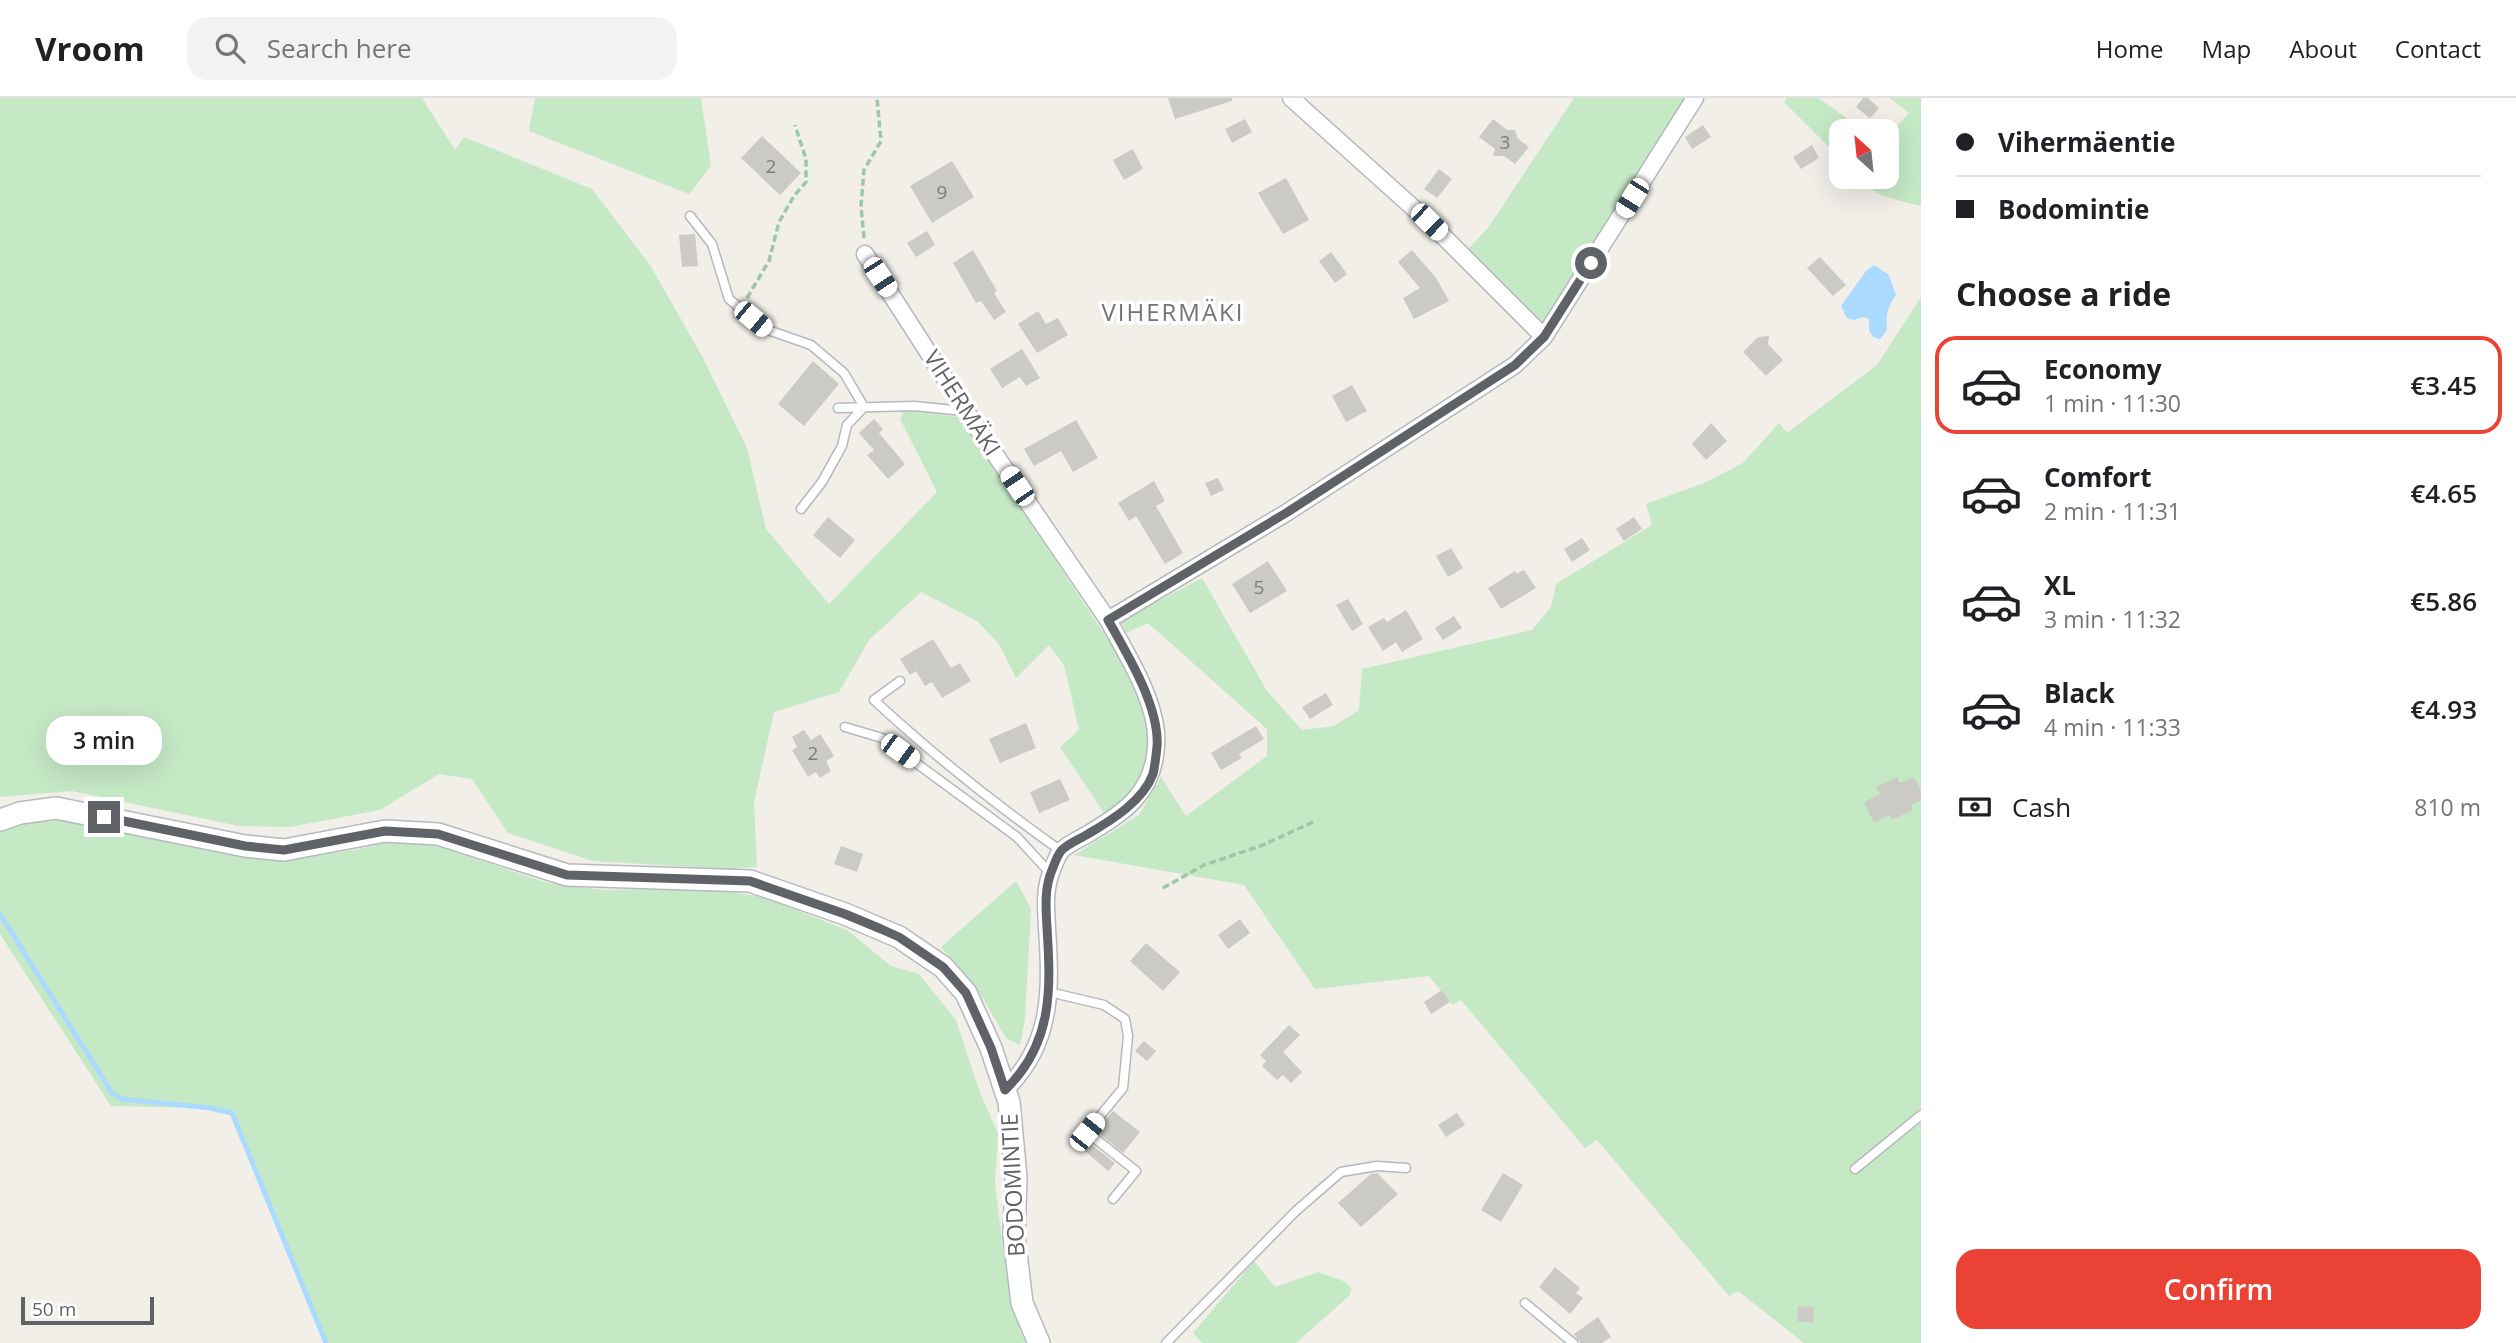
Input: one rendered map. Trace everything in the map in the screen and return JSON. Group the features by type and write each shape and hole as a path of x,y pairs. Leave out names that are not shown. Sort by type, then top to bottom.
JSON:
{"street":[{"path":"1291,98 1429,222 1544,337"},
{"path":"1108,620 1286,513 1515,365 1544,337 1696,98"},
{"name":"VIHERMÄKI","path":"865,254 966,411 1108,620 1137,673 1154,720 1157,744 1153,773 1138,797 1106,824 1061,851"},
{"name":"BODOMINTIE","path":"0,820 20,813 56,808 245,846 284,850 385,831 438,834 567,875 750,881 845,914 899,937 943,967 966,993 991,1048 1009,1102 1016,1177 1014,1236 1023,1303 1039,1343"},
{"path":"1005,1090 1026,1066 1037,1045 1046,1017 1049,992 1045,892 1050,873 1061,851"}],"lane":[{"path":"690,216 712,244 729,299 765,329 811,345 844,373 864,407"},
{"path":"838,408 914,406 966,411"},
{"path":"801,509 829,470 842,446 847,425 864,407"},
{"path":"900,681 874,699 975,789 1061,851"},
{"path":"845,727 882,738 1017,837 1050,873"},
{"path":"1049,992 1104,1005 1125,1018 1128,1036 1124,1088 1087,1132 1136,1171 1113,1199"},
{"path":"1855,1169 1921,1115"},
{"path":"1166,1343 1296,1211 1341,1172 1377,1166 1406,1168"},
{"path":"1525,1303 1573,1343"}],"path":[{"path":"865,254 862,194 864,170 881,141 877,98"},
{"path":"741,309 769,261 779,222 794,196 806,182 806,159 795,125"},
{"path":"1163,888 1204,865 1263,845 1313,822"}],"green space":[{"path":"0,98 422,98 455,150 464,137 592,189 650,265 703,358 747,448 766,529 829,604 937,492 900,419 904,410 960,417 1127,668 1145,717 1149,741 1146,770 1135,794 1104,813 1060,747 1079,730 1064,665 1049,645 1016,678 999,644 977,621 921,592 869,640 839,692 774,712 754,802 757,867 726,869 593,861 508,833 472,779 439,774 380,810 290,827 239,826 72,791 0,797"},
{"path":"535,98 701,98 711,166 689,194 529,131"},
{"path":"1574,98 1684,98 1545,326 1468,249 1488,228"},
{"path":"1787,98 1818,98 1848,119 1829,119 1829,147 1784,102"},
{"path":"1890,98 1921,98 1921,206 1870,189 1899,189 1899,124 1909,113"},
{"path":"1921,297 1921,1343 1804,1343 1738,1291 1729,1296 1597,1140 1585,1148 1461,1000 1453,1005 1429,976 1315,989 1244,885 1074,855 1139,815 1161,777 1186,816 1267,756 1267,729 1148,623 1126,633 1121,621 1202,578 1267,691 1302,730 1334,726 1359,710 1362,669 1532,630 1551,607 1556,584 1652,525 1646,504 1704,483 1743,463 1779,423 1787,433 1877,365"},
{"path":"50,818 256,859 284,861 397,840 437,846 548,883 603,890 703,888 763,897 847,930 891,966 919,974 956,1020 979,1090 998,1134 995,1184 1004,1256 1020,1331 1027,1343 326,1343 232,1113 210,1108 111,1106 0,934 0,827"},
{"path":"1016,881 1031,909 1025,1019 1020,1045 1006,1038 983,998 941,947"},
{"path":"1254,1261 1275,1287 1318,1272 1346,1282 1352,1289 1349,1296 1296,1343 1202,1343 1193,1333"}],"water":[{"path":"1874,265 1888,274 1896,295 1888,311 1887,330 1880,339 1873,337 1869,330 1869,319 1847,318 1841,306 1866,271"}],"building":[{"path":"1168,98 1232,98 1232,101 1175,119"},
{"path":"1863,98 1868,98 1879,108 1870,118 1856,107"},
{"path":"1245,119 1252,132 1232,143 1225,129"},
{"path":"1493,119 1507,130 1515,130 1518,139 1529,147 1515,164 1504,156 1493,156 1495,149 1479,137"},
{"path":"1703,125 1711,137 1692,149 1685,137"},
{"path":"762,136 801,173 780,195 741,158"},
{"path":"1812,145 1819,158 1801,169 1793,157"},
{"path":"1133,149 1143,169 1124,180 1113,160"},
{"path":"952,161 974,197 932,223 910,186"},
{"path":"1439,169 1452,179 1437,198 1424,189"},
{"path":"1286,178 1309,220 1283,234 1258,193"},
{"path":"927,231 935,245 916,257 907,243"},
{"path":"695,234 698,266 682,267 679,235"},
{"path":"973,250 1006,312 994,320 981,301 976,303 953,263"},
{"path":"1412,250 1436,278 1449,301 1414,319 1403,298 1420,288 1398,262"},
{"path":"1331,252 1347,274 1335,283 1319,261"},
{"path":"1820,257 1846,285 1833,296 1807,268"},
{"path":"1038,311 1046,324 1058,318 1068,335 1037,353 1018,324"},
{"path":"1769,336 1768,344 1783,360 1766,376 1743,352 1758,337"},
{"path":"1022,349 1040,378 1026,386 1020,377 1002,388 990,369"},
{"path":"813,361 839,384 804,426 778,404"},
{"path":"1352,385 1367,411 1346,422 1332,396"},
{"path":"874,419 883,429 879,433 905,464 888,479 867,455 874,450 859,433"},
{"path":"1076,420 1098,458 1073,472 1061,451 1034,466 1024,449"},
{"path":"1711,423 1727,441 1706,460 1692,444"},
{"path":"1218,478 1224,490 1211,496 1205,483"},
{"path":"1154,481 1165,501 1156,506 1183,553 1165,564 1136,516 1129,521 1118,503"},
{"path":"828,517 855,540 840,558 813,535"},
{"path":"1634,517 1642,529 1624,541 1616,529"},
{"path":"1582,538 1590,550 1572,562 1564,549"},
{"path":"1451,548 1463,568 1448,577 1436,556"},
{"path":"1268,561 1287,591 1250,613 1232,584"},
{"path":"1524,570 1536,588 1501,609 1488,588 1515,571 1517,574"},
{"path":"1348,599 1363,624 1352,631 1336,605"},
{"path":"1406,610 1423,639 1402,652 1396,642 1383,651 1368,627 1384,618 1387,622"},
{"path":"1454,616 1462,628 1443,640 1435,628"},
{"path":"933,639 951,668 960,663 971,681 942,698 932,682 925,686 916,671 910,675 900,659"},
{"path":"1326,693 1333,705 1310,719 1302,707"},
{"path":"1026,723 1036,748 1000,763 989,739"},
{"path":"1256,726 1264,739 1239,754 1242,758 1221,770 1211,753"},
{"path":"804,730 811,740 820,734 834,756 826,761 831,771 820,778 816,772 808,777 792,750 797,747 792,737"},
{"path":"1897,777 1900,783 1914,777 1921,791 1921,800 1911,805 1913,810 1892,820 1890,815 1874,823 1864,802 1880,794 1876,787"},
{"path":"1060,779 1070,800 1039,813 1030,792"},
{"path":"841,846 863,854 857,872 834,864"},
{"path":"1240,919 1250,933 1228,949 1218,935"},
{"path":"1146,943 1180,972 1163,991 1130,961"},
{"path":"1442,990 1450,1002 1431,1014 1424,1002"},
{"path":"1289,1025 1300,1035 1283,1052 1302,1072 1291,1083 1283,1075 1277,1080 1262,1066 1266,1061 1260,1055"},
{"path":"1144,1041 1156,1051 1147,1061 1135,1051"},
{"path":"1113,1111 1140,1132 1123,1153 1096,1131"},
{"path":"1457,1113 1465,1125 1446,1137 1438,1125"},
{"path":"1091,1144 1115,1163 1108,1171 1085,1151"},
{"path":"1377,1173 1398,1194 1361,1227 1338,1203 1371,1174"},
{"path":"1503,1173 1523,1185 1501,1222 1481,1210"},
{"path":"1555,1267 1580,1288 1576,1293 1583,1298 1570,1314 1539,1287"},
{"path":"1798,1306 1814,1307 1813,1323 1797,1321"},
{"path":"1598,1317 1611,1337 1602,1343 1580,1343 1574,1334"}],"waterway":[{"path":"0,914 112,1093 122,1099 210,1108 232,1113 326,1343"}],"district":[{"name":"VIHERMÄKI","path":"1173,313"}],"route":[{"path":"104,817 245,846 284,850 385,831 438,834 567,875 750,881 845,914 899,937 943,967 966,993 991,1048 1005,1090 1026,1066 1037,1045 1046,1017 1050,979 1045,892 1050,873 1061,851 1106,824 1138,797 1153,773 1157,744 1154,720 1137,673 1108,620 1286,513 1515,365 1544,337 1591,263"}]}
